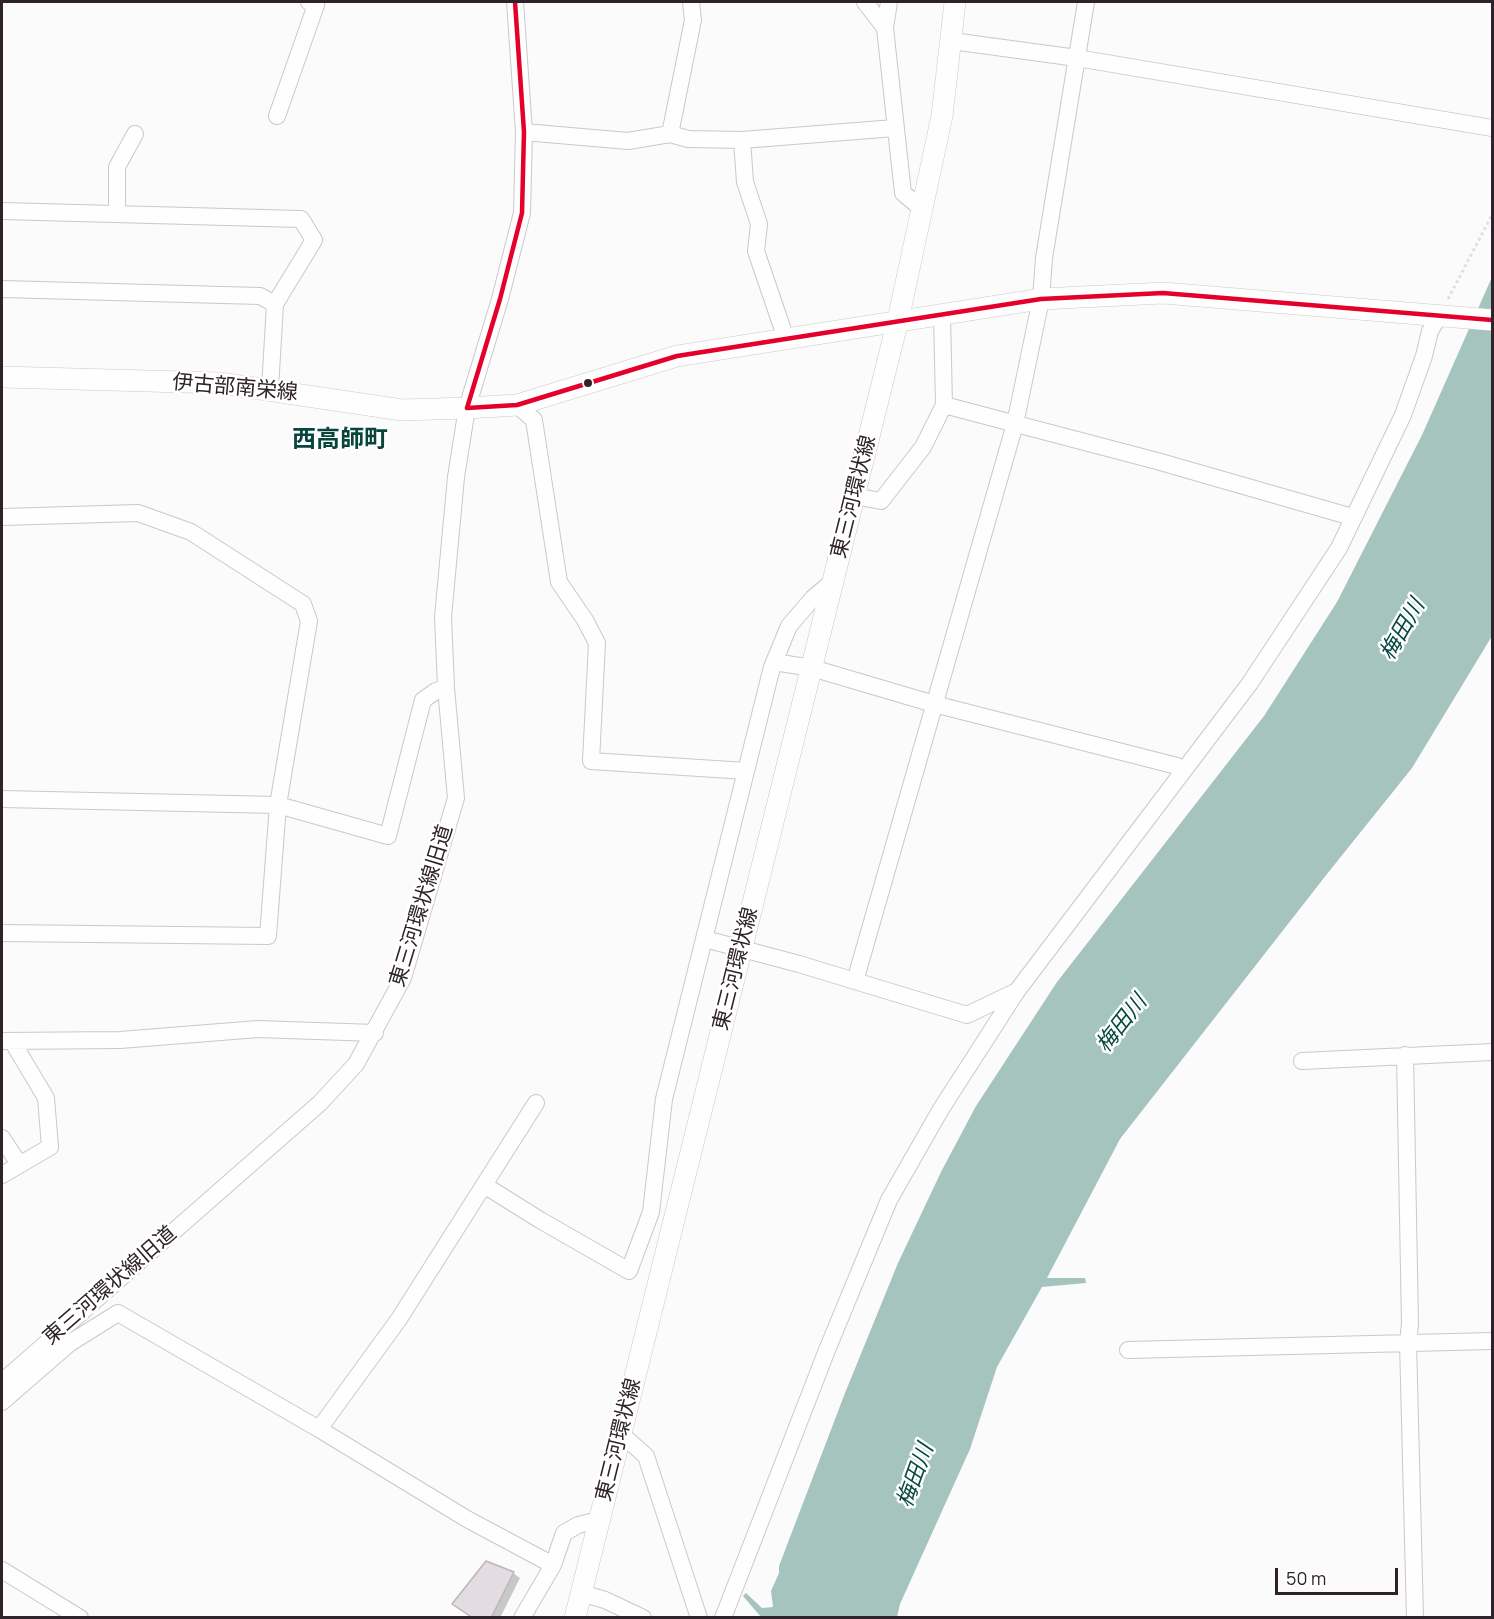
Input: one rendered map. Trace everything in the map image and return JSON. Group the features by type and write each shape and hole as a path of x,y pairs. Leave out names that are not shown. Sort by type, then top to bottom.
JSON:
{"main road":[{"name":"東三河環状線","path":"575,1617 898,320 942,116 955,2"},
{"path":"467,408 517,405 677,356 1041,299 1163,293 1492,320"},
{"name":"伊古部南栄線","path":"2,377 220,383 402,410 467,408"}],"street":[{"path":"277,116 316,4 309,2"},
{"name":"東三河環状線旧道","path":"2,1382 320,1102 356,1064 375,1033 403,978 456,798 446,688 443,617 456,477 467,408 518,237 522,213 524,132 515,2"},
{"path":"670,134 693,20 691,2"},
{"path":"865,2 885,28"},
{"path":"889,2 885,28 903,193 922,209"},
{"path":"855,981 1015,424 1041,299 1044,258 1086,2"},
{"path":"952,41 1077,58 1492,128"},
{"path":"524,132 628,141 670,134 688,139 742,140 895,128"},
{"path":"117,214 117,167 135,135"},
{"path":"742,140 745,182 759,224 756,251 786,339"},
{"path":"2,211 301,219 314,240 275,304 270,389"},
{"path":"2,289 260,296 275,304"},
{"path":"854,496 881,501 923,447 944,405 942,315"},
{"path":"723,1617 827,1350 889,1200 940,1109 1017,991 1181,771 1250,683 1339,548 1352,516 1403,415 1431,331 1439,316"},
{"path":"517,405 534,420 559,582 585,620 597,643 591,761 747,771"},
{"path":"944,405 1157,461 1352,516"},
{"path":"2,517 138,513 191,532 303,604 309,621 278,805 268,936 2,933"},
{"path":"484,1185 629,1271 651,1212 664,1099 774,662 789,626 813,598 832,582"},
{"path":"774,662 812,668 934,704 1177,766 1181,771"},
{"path":"2,799 278,805 388,836 423,699 446,688"},
{"path":"705,939 799,964 967,1016 1017,991"},
{"path":"7,1041 120,1040 258,1029 375,1033"},
{"path":"2,1176 50,1147 46,1098 7,1041"},
{"path":"1302,1061 1492,1052"},
{"path":"1405,1055 1410,1324 1408,1342 1415,1617"},
{"path":"319,1429 399,1319 536,1102"},
{"path":"2,1138 19,1164"},
{"path":"2,1402 70,1343 118,1313 319,1429 467,1519 553,1565"},
{"path":"1128,1350 1492,1341"},
{"path":"621,1434 646,1456 699,1617"},
{"path":"522,1617 553,1565 564,1533 578,1525 599,1520"},
{"path":"2,1570 80,1617"},
{"path":"581,1593 605,1600 643,1617"}],"path":[{"path":"1439,316 1492,216"}],"water":[{"name":"梅田川","path":"1492,277 1492,636 1412,768 1120,1139 1047,1278 1085,1278 1086,1283 1042,1287 997,1367 970,1449 900,1604 897,1617 761,1617 743,1596 746,1593 762,1608 773,1607 771,1591 779,1573 779,1566 845,1393 898,1263 941,1172 976,1106 1057,982 1264,716 1337,602 1422,435"}],"building":[{"path":"486,1561 514,1572 491,1618 473,1618 452,1604"}],"transit line":[{"path":"467,408 500,299 522,213 524,132 515,2"},
{"path":"467,408 517,405 677,356 1041,299 1163,293 1492,320"}],"district":[{"name":"西高師町","path":"340,440"}]}
